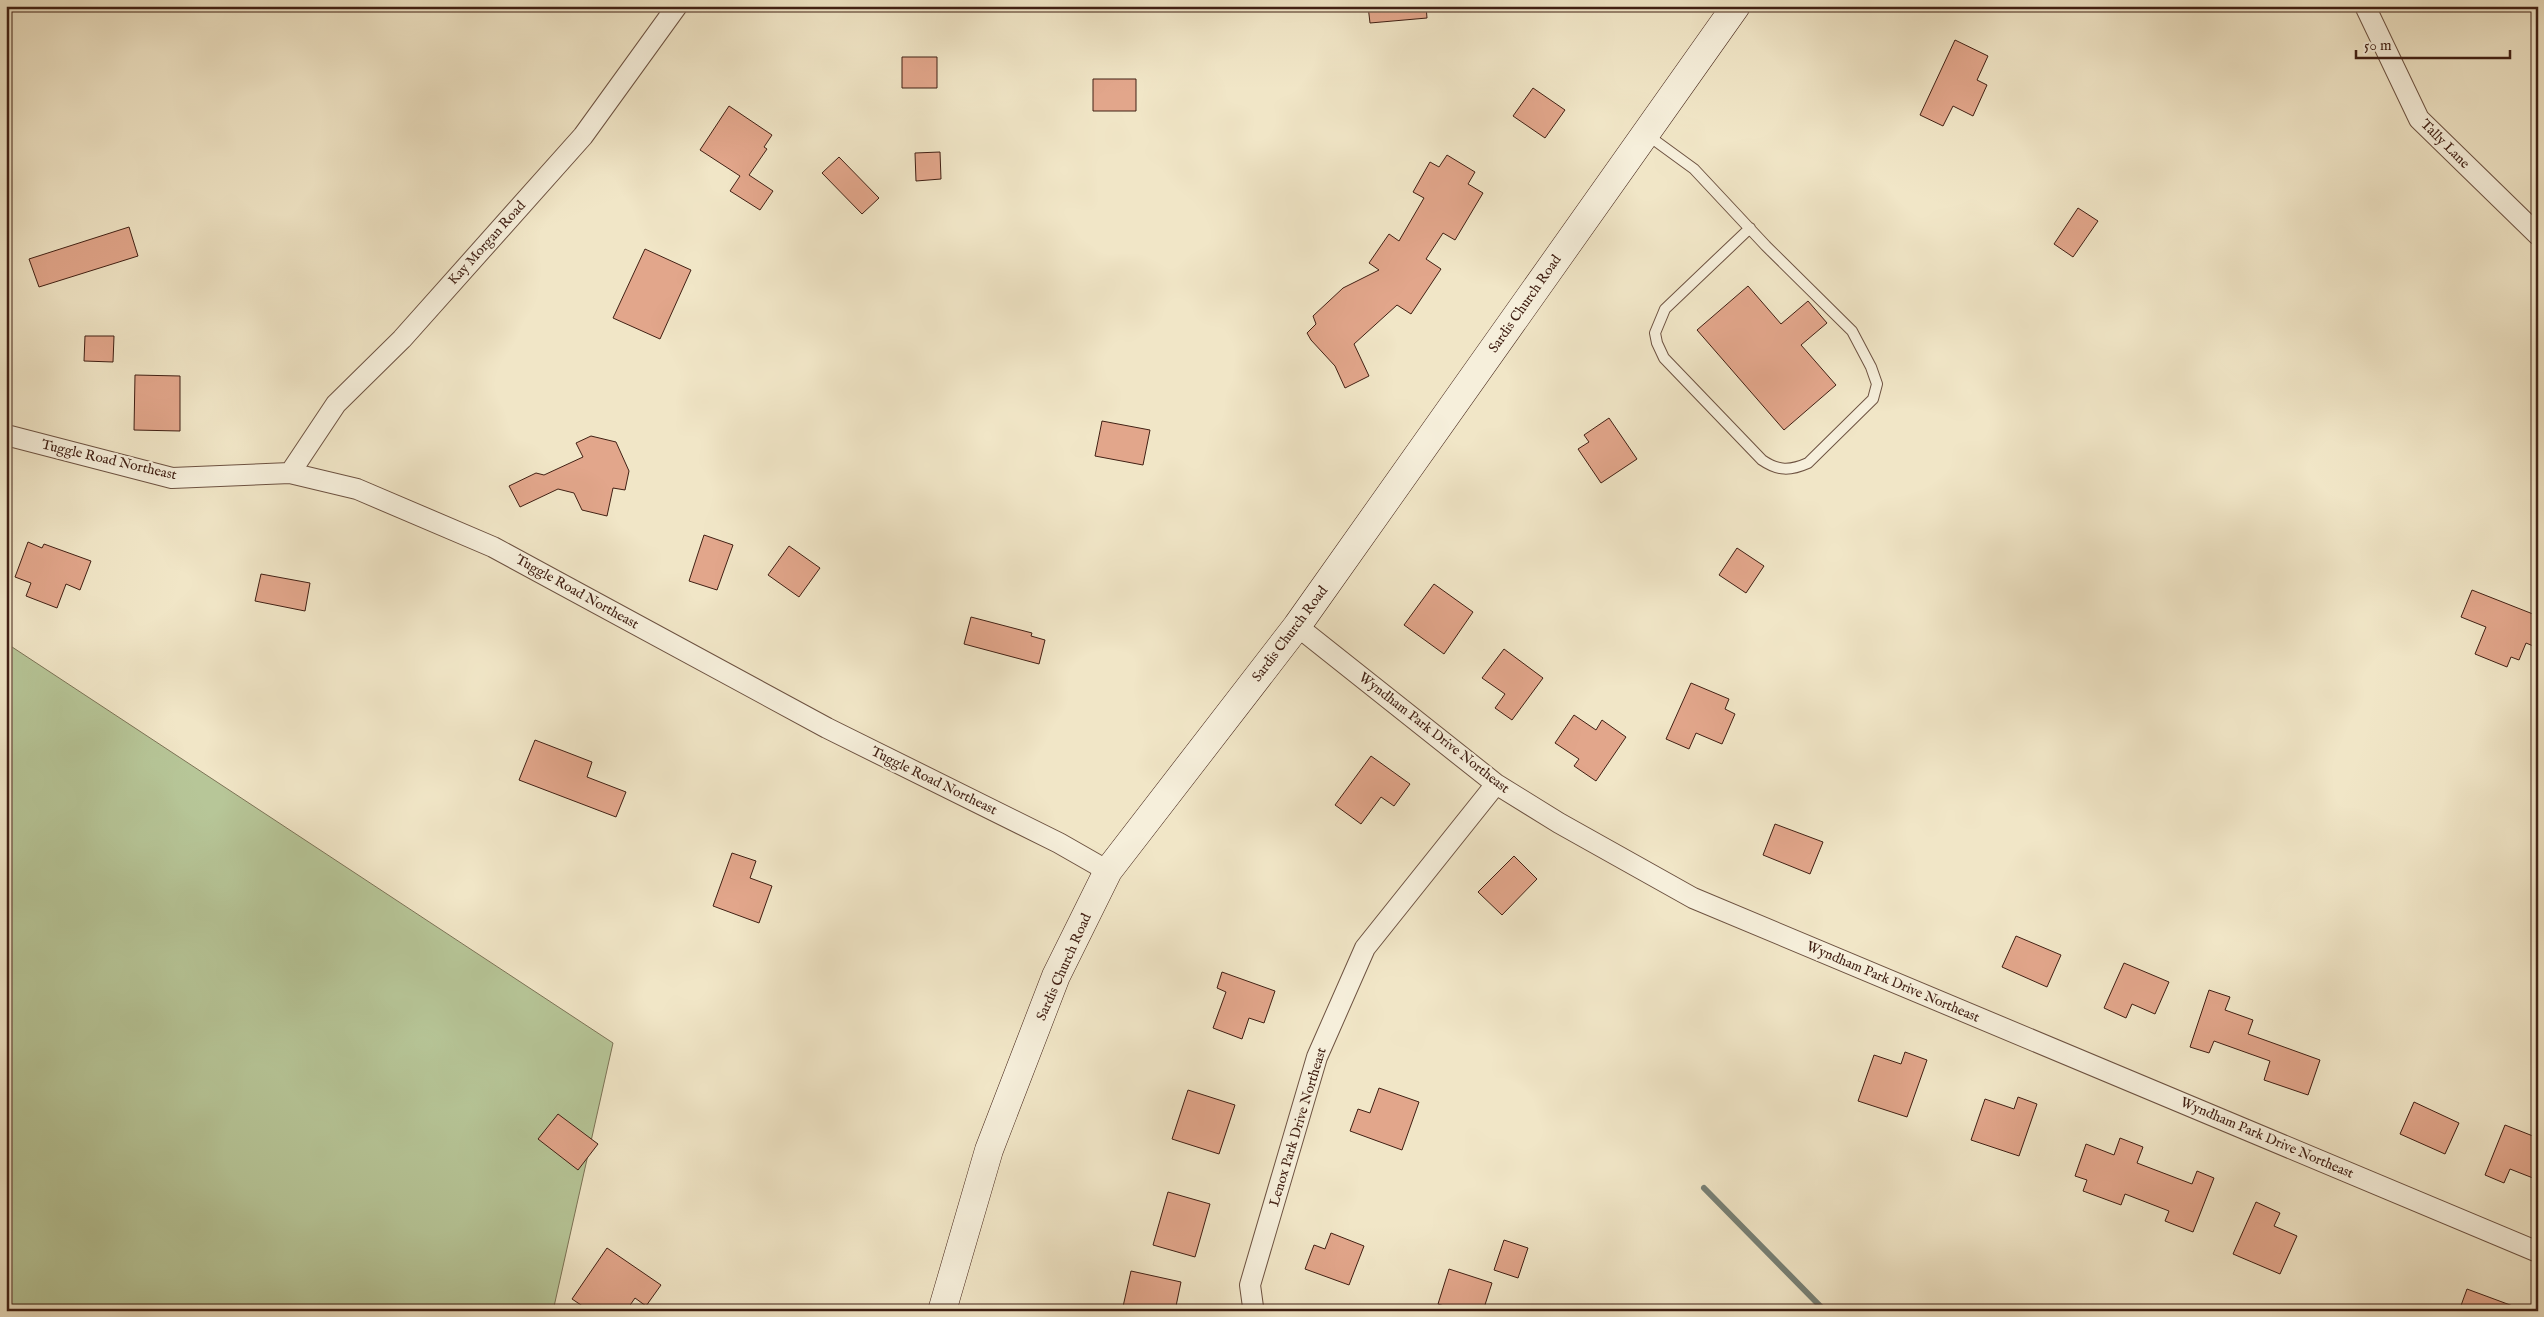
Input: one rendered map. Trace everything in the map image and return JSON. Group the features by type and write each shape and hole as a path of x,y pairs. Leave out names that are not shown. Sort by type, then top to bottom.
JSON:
{"street":[{"name":"Kay Morgan Road","path":"290,473 336,404 402,339 583,136 677,6"},
{"name":"Sardis Church Road","path":"942,1311 989,1150 1056,976 1108,871 1297,626 1736,6"},
{"name":"Tally Lane","path":"2365,6 2419,119 2538,235"},
{"name":"Tuggle Road Northeast","path":"6,436 172,478 290,473 357,489 493,547 827,728 1059,843 1108,871"},
{"name":"Wyndham Park Drive Northeast","path":"1297,626 1496,784 1559,823 1693,898 2538,1252"},
{"name":"Lenox Park Drive Northeast","path":"1256,1310 1250,1285 1317,1058 1366,948 1496,784"}],"lane":[{"path":"1646,133 1694,169 1852,331 1871,367 1877,384 1873,399 1856,418 1808,463 1796,469 1784,470 1773,467 1762,460 1664,358 1657,343 1655,333 1665,309 1750,228"}],"green space":[{"path":"6,643 613,1043 553,1311 6,1311"}],"building":[{"path":"1368,6 1426,6 1427,18 1370,23"},
{"path":"1955,40 1988,56 1977,80 1987,85 1973,116 1953,106 1943,126 1920,115"},
{"path":"902,57 937,57 937,88 902,88"},
{"path":"1093,79 1136,79 1136,111 1093,111"},
{"path":"1533,88 1565,110 1545,138 1513,116"},
{"path":"729,106 772,135 764,147 767,149 749,175 773,191 760,210 730,191 740,176 700,150"},
{"path":"940,152 941,179 916,181 915,153"},
{"path":"1447,155 1475,172 1468,184 1483,193 1455,240 1443,233 1426,259 1441,269 1411,314 1397,305 1354,344 1369,376 1345,388 1335,366 1307,333 1316,324 1313,316 1343,288 1379,270 1369,263 1389,234 1399,241 1424,198 1413,192 1430,162 1439,167"},
{"path":"839,157 879,198 862,214 822,173"},
{"path":"2078,208 2098,221 2073,257 2054,244"},
{"path":"129,227 138,256 39,287 29,259"},
{"path":"645,249 691,270 660,339 613,318"},
{"path":"1748,286 1781,324 1808,301 1827,323 1801,345 1836,385 1784,430 1697,330"},
{"path":"85,336 114,336 113,362 84,361"},
{"path":"135,375 180,376 180,431 134,430"},
{"path":"1609,418 1637,459 1601,483 1578,449 1589,442 1584,435"},
{"path":"1102,421 1150,430 1143,465 1095,456"},
{"path":"591,436 616,442 629,471 625,490 613,488 607,516 582,510 574,493 558,489 520,507 509,486 536,473 544,475 583,457 576,443"},
{"path":"704,535 733,545 717,590 689,581"},
{"path":"28,542 42,548 44,544 91,561 80,590 66,584 57,608 26,596 31,583 15,577"},
{"path":"789,546 820,568 799,597 768,575"},
{"path":"1737,548 1764,566 1746,593 1719,575"},
{"path":"261,574 310,583 305,611 255,601"},
{"path":"1434,584 1473,612 1444,654 1404,625"},
{"path":"2472,590 2538,616 2538,648 2526,643 2519,660 2511,657 2507,667 2475,654 2486,627 2461,617"},
{"path":"971,617 1032,633 1031,636 1045,640 1039,664 964,644"},
{"path":"1504,649 1543,678 1512,720 1495,708 1505,694 1482,678"},
{"path":"1691,683 1729,699 1725,709 1735,714 1722,744 1696,733 1689,749 1666,739"},
{"path":"1574,715 1596,730 1602,720 1626,737 1596,781 1574,766 1579,759 1555,743"},
{"path":"535,740 592,762 587,777 626,792 616,817 519,780"},
{"path":"1371,756 1410,784 1394,806 1381,797 1361,824 1335,805"},
{"path":"1775,824 1823,842 1810,874 1763,855"},
{"path":"732,853 756,861 750,878 772,886 759,923 713,906"},
{"path":"1514,856 1537,879 1502,915 1478,892"},
{"path":"2016,936 2061,955 2047,987 2002,967"},
{"path":"2124,963 2169,982 2155,1014 2132,1004 2126,1018 2104,1008"},
{"path":"1222,972 1275,991 1264,1023 1249,1018 1242,1039 1213,1028 1226,992 1217,988"},
{"path":"2209,990 2230,997 2225,1010 2253,1020 2248,1034 2320,1060 2308,1095 2264,1080 2270,1061 2214,1041 2209,1053 2190,1047"},
{"path":"1905,1052 1927,1060 1907,1117 1858,1101 1874,1055 1901,1064"},
{"path":"1379,1088 1419,1102 1402,1150 1350,1131 1358,1109 1370,1113"},
{"path":"1188,1090 1235,1105 1219,1154 1172,1139"},
{"path":"2018,1097 2037,1104 2019,1156 1971,1140 1985,1099 2014,1109"},
{"path":"2414,1102 2459,1123 2445,1154 2400,1134"},
{"path":"558,1114 598,1144 578,1170 538,1139"},
{"path":"2505,1125 2538,1138 2538,1180 2510,1169 2504,1183 2485,1175"},
{"path":"2120,1138 2143,1147 2137,1163 2192,1184 2197,1171 2214,1178 2193,1232 2165,1221 2169,1211 2125,1194 2121,1205 2083,1191 2087,1180 2075,1176 2086,1144 2114,1155"},
{"path":"1168,1192 1210,1204 1195,1257 1153,1245"},
{"path":"2256,1202 2280,1213 2274,1226 2297,1236 2280,1274 2233,1254"},
{"path":"1331,1233 1364,1246 1349,1285 1305,1269 1314,1245 1325,1249"},
{"path":"1504,1240 1528,1248 1518,1278 1494,1270"},
{"path":"607,1248 661,1285 646,1306 635,1298 626,1311 590,1311 572,1299"},
{"path":"1449,1269 1492,1283 1483,1311 1460,1311 1438,1304"},
{"path":"1131,1271 1181,1282 1175,1311 1122,1311"},
{"path":"2467,1289 2521,1309 2521,1311 2459,1311"}],"waterway":[{"path":"1704,1188 1825,1311"}]}
